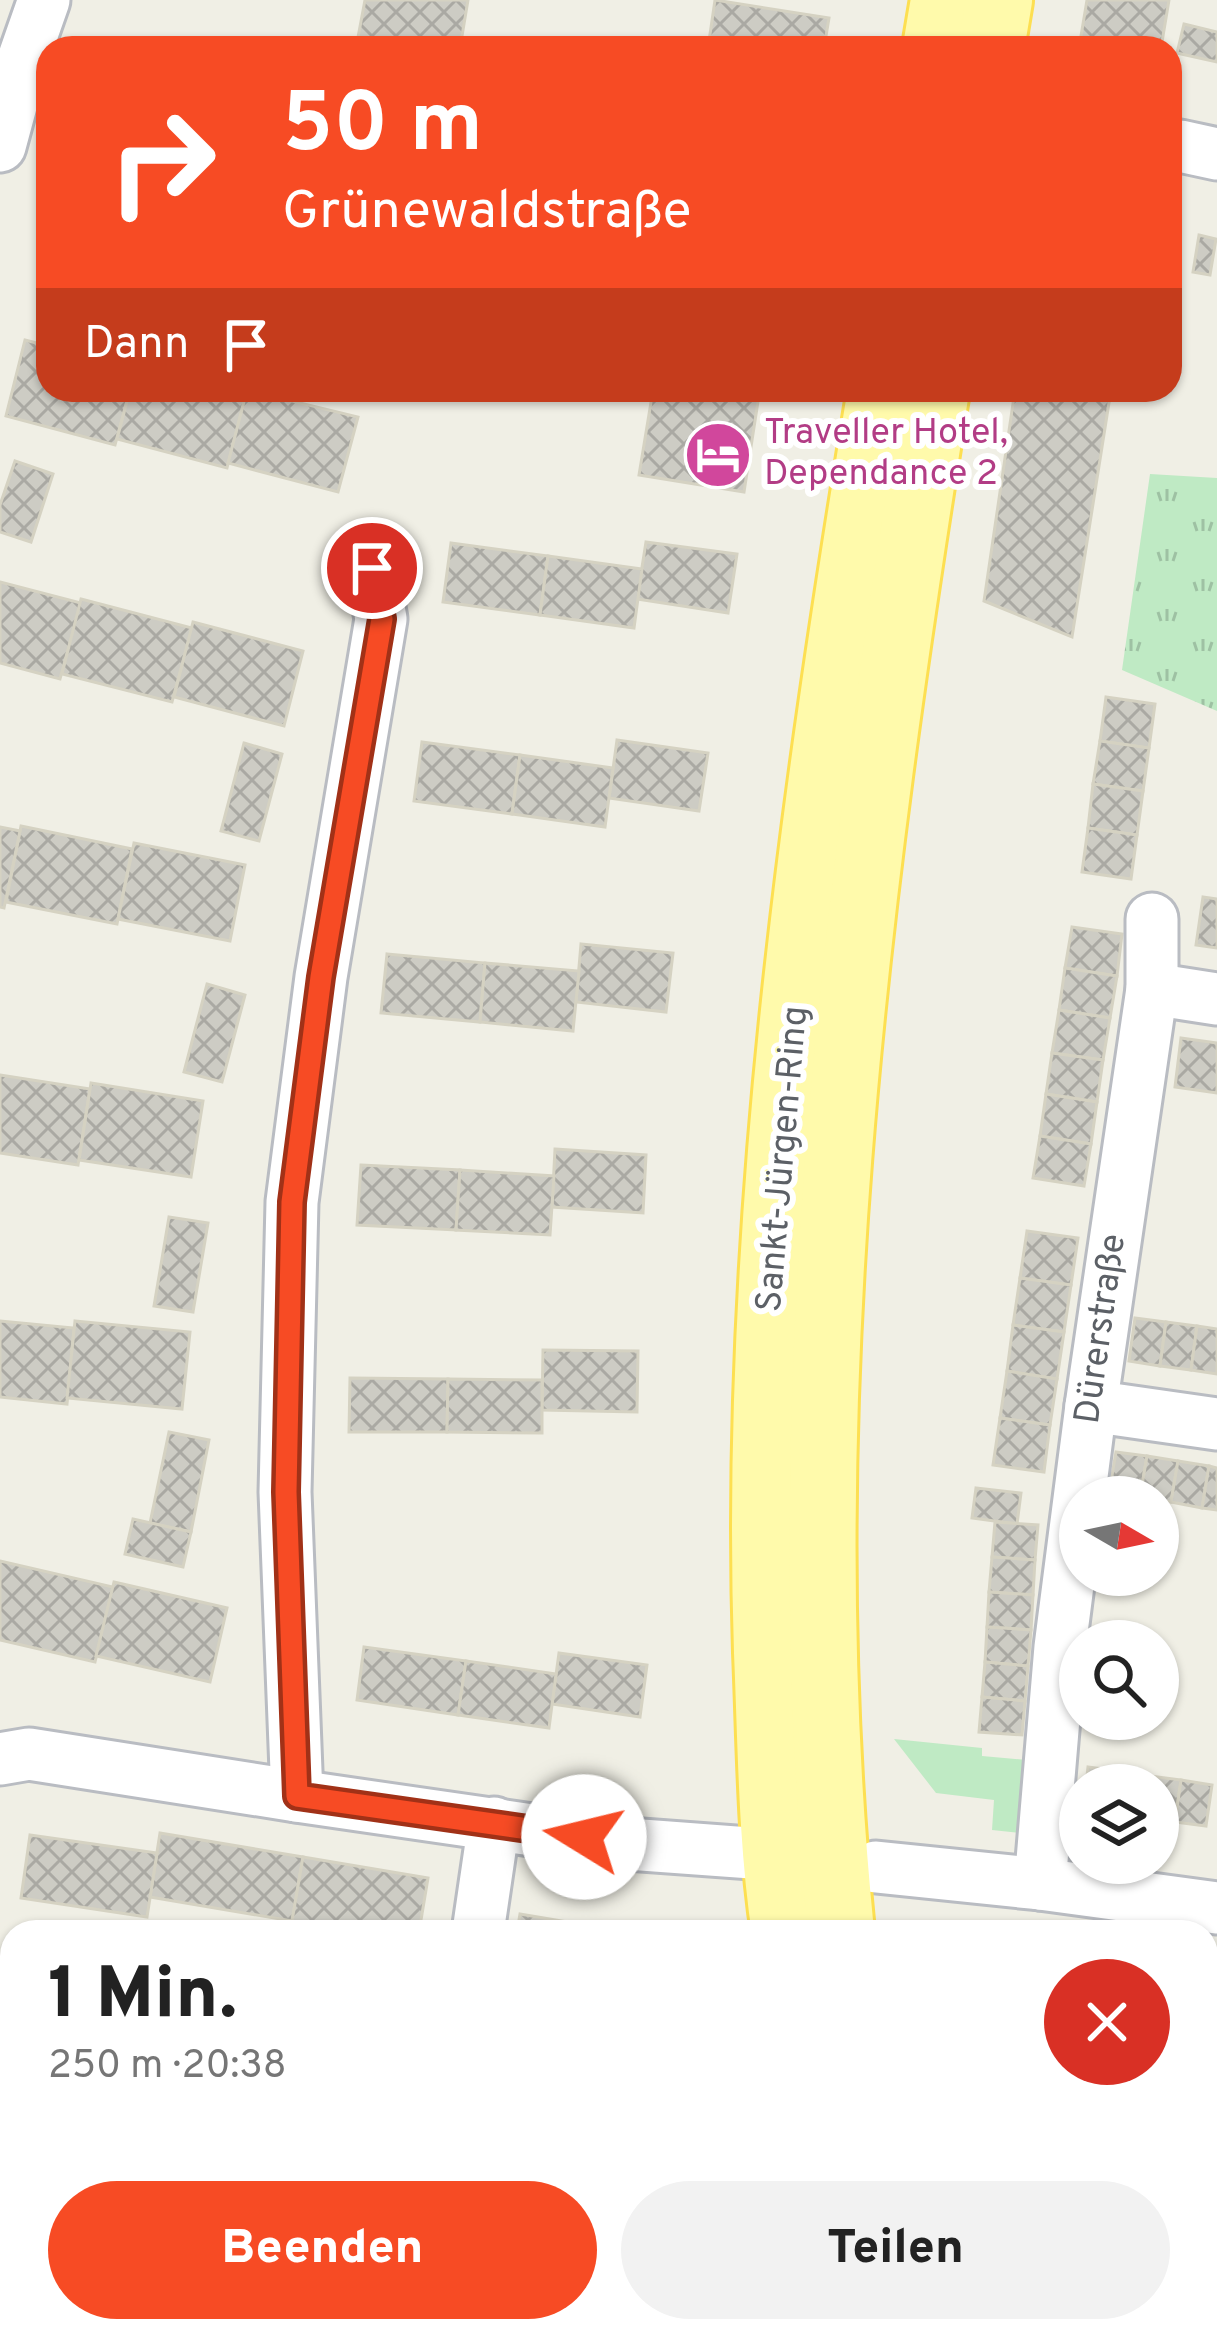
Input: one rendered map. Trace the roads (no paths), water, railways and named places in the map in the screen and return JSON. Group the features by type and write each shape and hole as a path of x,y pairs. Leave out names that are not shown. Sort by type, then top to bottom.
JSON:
{"main road":[{"path":"938,36 944,0"},
{"path":"994,36 999,0"},
{"name":"Sankt-Jürgen-Ring","path":"793,1913 771,1754 767,1364 786,1114 825,759 878,402"},
{"name":"Sankt-Jürgen-Ring","path":"793,1913 828,1765 823,1384 854,974 894,651 934,402"},
{"path":"822,1582 855,1639 861,1741 883,1920"},
{"path":"793,1913 828,1765"}],"street":[{"path":"0,146 44,0"},
{"path":"297,1796 286,1492 292,1202 321,977 382,619 372,568"},
{"name":"Dürerstraße","path":"1040,1884 1060,1647 1090,1406 1153,989 1152,919"},
{"path":"1153,989 1217,999"},
{"path":"1090,1406 1217,1424"},
{"path":"0,1759 29,1754 628,1844 793,1913"},
{"path":"480,1920 494,1823"},
{"path":"876,1867 1040,1884 1152,1915 1217,1908"}],"place":[{"name":"Traveller Hotel, Dependance 2","path":"718,455"}]}
